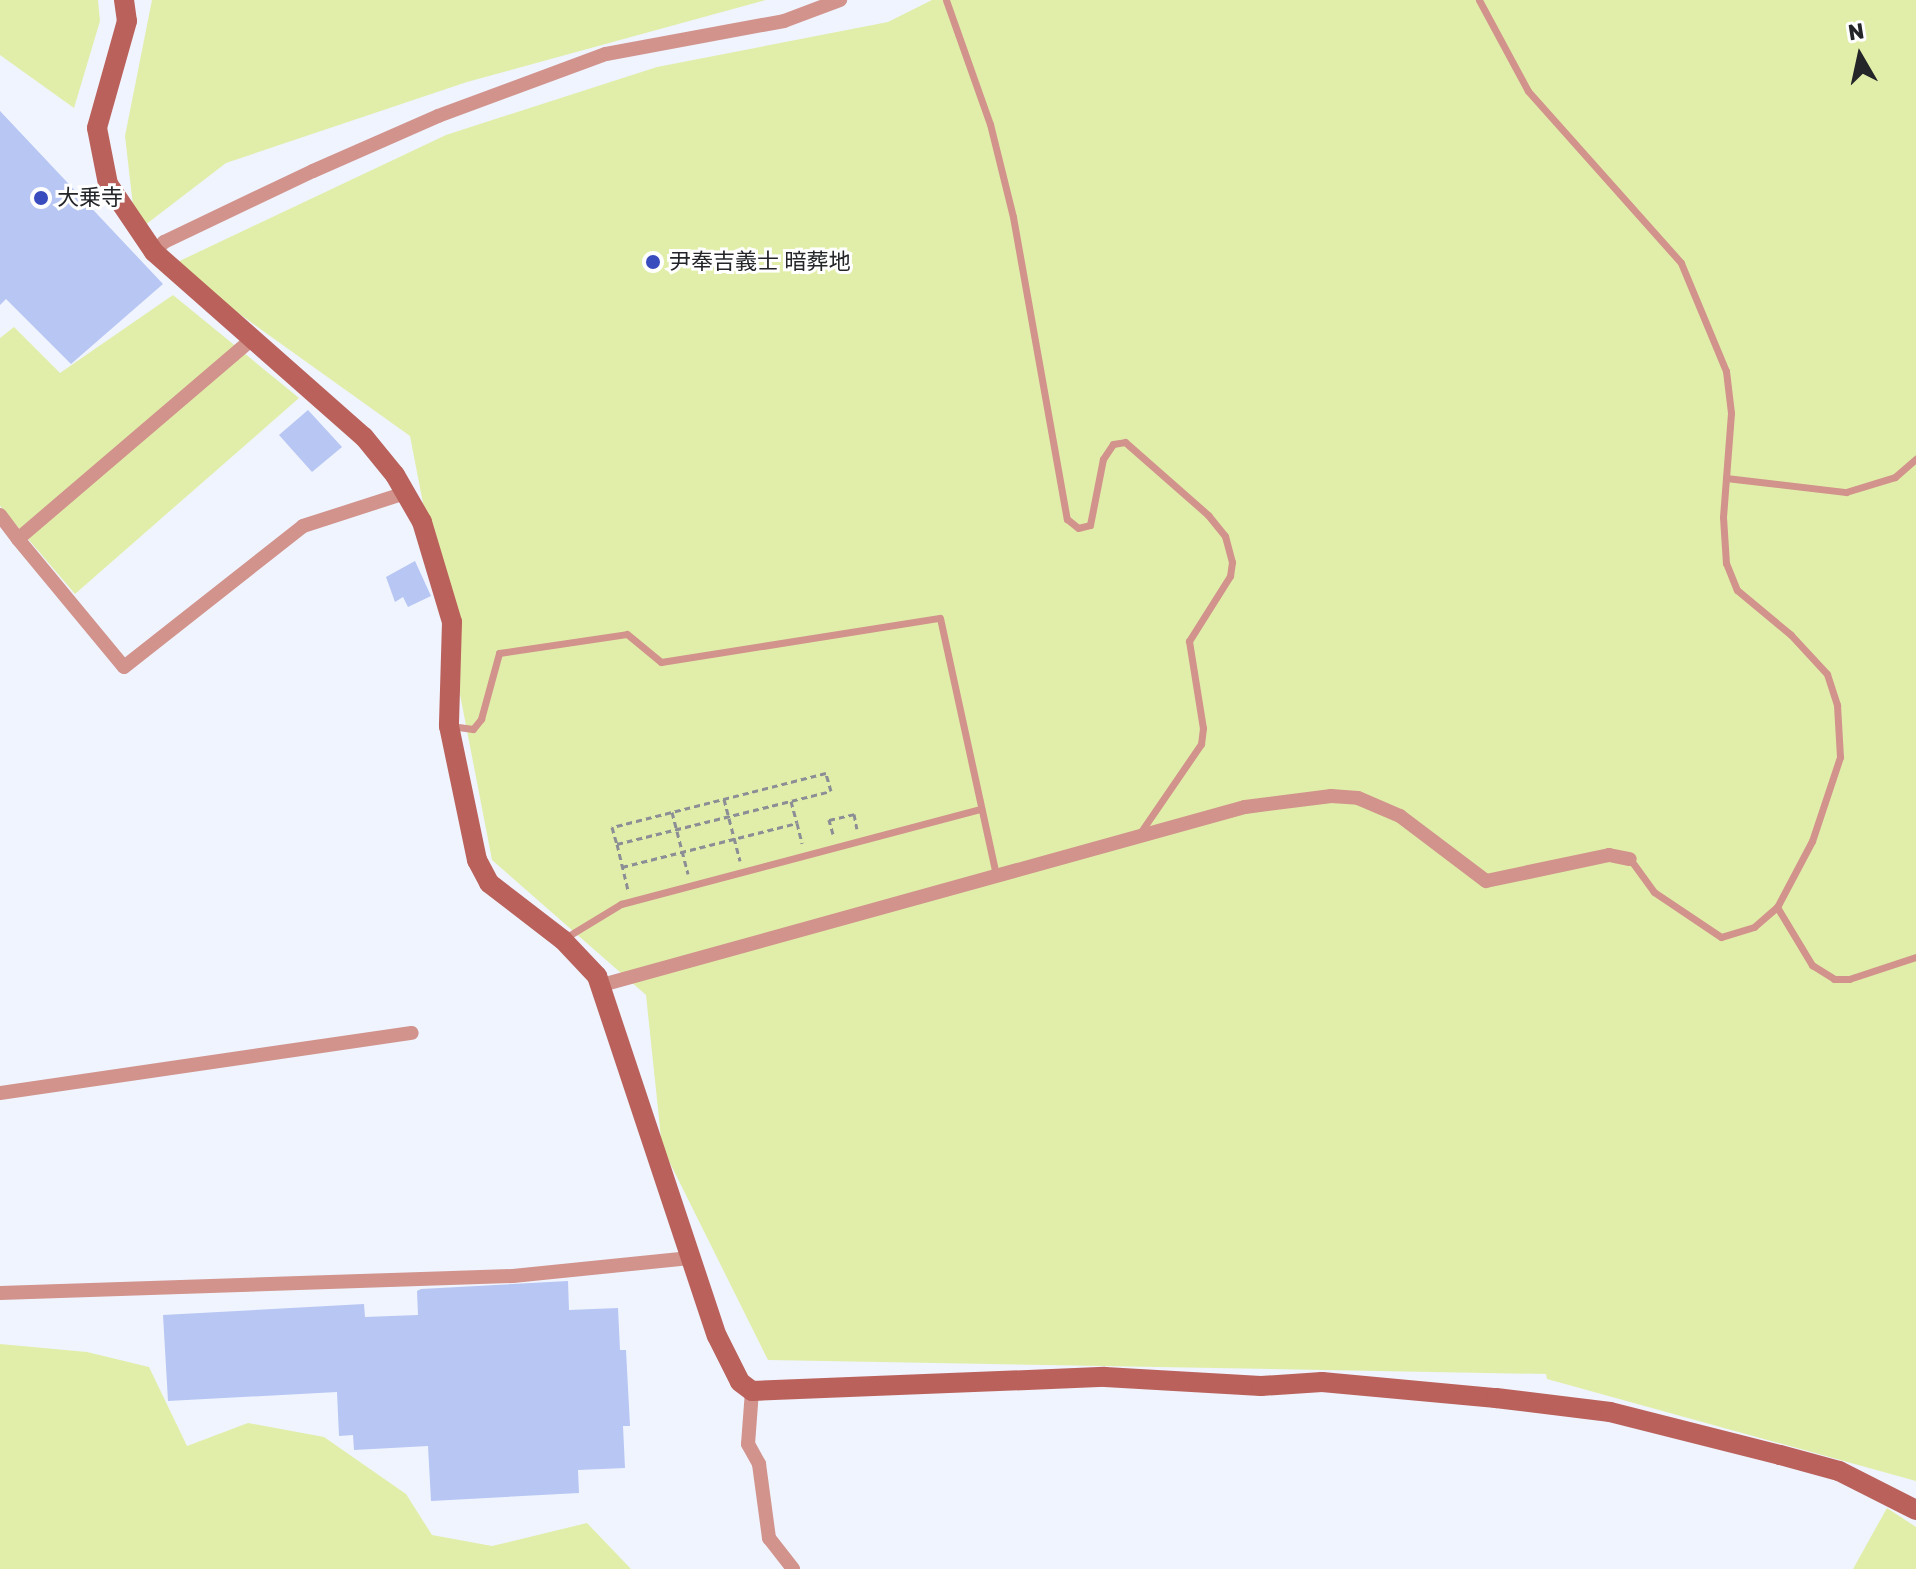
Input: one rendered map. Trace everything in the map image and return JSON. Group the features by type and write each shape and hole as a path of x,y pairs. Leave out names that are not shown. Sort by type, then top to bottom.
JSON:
{"street":[{"path":"124,0 127,21 97,128 108,184 154,252 250,341 364,437 405,493 431,545 452,622 449,726 469,828 489,883 586,959 602,985 690,1258 728,1362 752,1391 748,1444 759,1464 769,1538 793,1569"},
{"path":"154,252 164,242 424,122 606,54 784,21 840,0"},
{"path":"10,535 250,341"},
{"path":"0,515 10,535 124,667 303,526 405,493"},
{"path":"602,985 1245,807 1331,796 1358,798 1400,816 1486,881 1609,855 1630,859"},
{"path":"0,1093 412,1033"},
{"path":"0,1293 513,1276 690,1258"},
{"path":"752,1391 1105,1377 1261,1386 1322,1382 1496,1398 1610,1412 1780,1455 1839,1471 1916,1510"}],"lane":[{"path":"946,0 990,124 1013,217 1067,519 1078,528 1090,525 1103,459 1113,444 1125,442 1208,515 1225,536 1232,562 1230,576 1189,641 1203,728 1201,744 1138,836"},
{"path":"1479,0 1528,91 1681,263 1726,371 1731,413 1726,478 1726,563 1737,590 1791,635 1827,674 1837,705 1840,757 1812,841 1777,907 1754,927 1721,937 1654,892 1630,859"},
{"path":"1726,478 1846,492 1895,477 1916,459"},
{"path":"449,726 473,729 481,719 489,707 499,653 627,634 661,662 940,618 996,876"},
{"path":"563,940 631,902 981,809"},
{"path":"1777,907 1812,965 1834,979 1849,979 1916,957"}],"path":[{"path":"617,844 831,791 826,773 612,827 631,902"},
{"path":"724,799 743,872"},
{"path":"791,801 805,855"},
{"path":"672,812 690,886"},
{"path":"857,829 832,834 829,820 854,814 860,840"},
{"path":"622,867 797,823"}],"green space":[{"path":"0,0 98,0 100,21 74,108 0,55"},
{"path":"152,0 766,0 467,82 226,163 136,232 125,136"},
{"path":"932,0 1916,0 1916,1481 1547,1379 1546,1374 768,1360 662,1147 646,995 492,860 410,436 171,265 446,135 657,67 888,22"},
{"path":"173,295 299,398 75,594 0,506 0,338 14,327 60,373"},
{"path":"0,1344 87,1352 149,1367 187,1446 248,1423 324,1437 406,1494 432,1535 492,1546 587,1523 631,1569 0,1569"},
{"path":"1887,1508 1916,1527 1916,1569 1853,1569"}],"building":[{"name":"大乗寺","path":"0,111 163,284 71,364 6,299 0,305"},
{"path":"308,410 342,447 312,472 279,435"},
{"path":"415,561 431,596 408,607 403,597 395,602 386,577"},
{"path":"568,1281 569,1310 618,1308 620,1350 626,1350 630,1426 623,1426 625,1468 578,1470 579,1493 431,1501 428,1446 354,1450 353,1435 339,1436 337,1392 168,1401 163,1315 364,1304 365,1317 418,1315 417,1291 421,1289"}],"place":[{"name":"大乗寺","path":"41,198"},
{"name":"尹奉吉義士 暗葬地","path":"653,262"}]}
